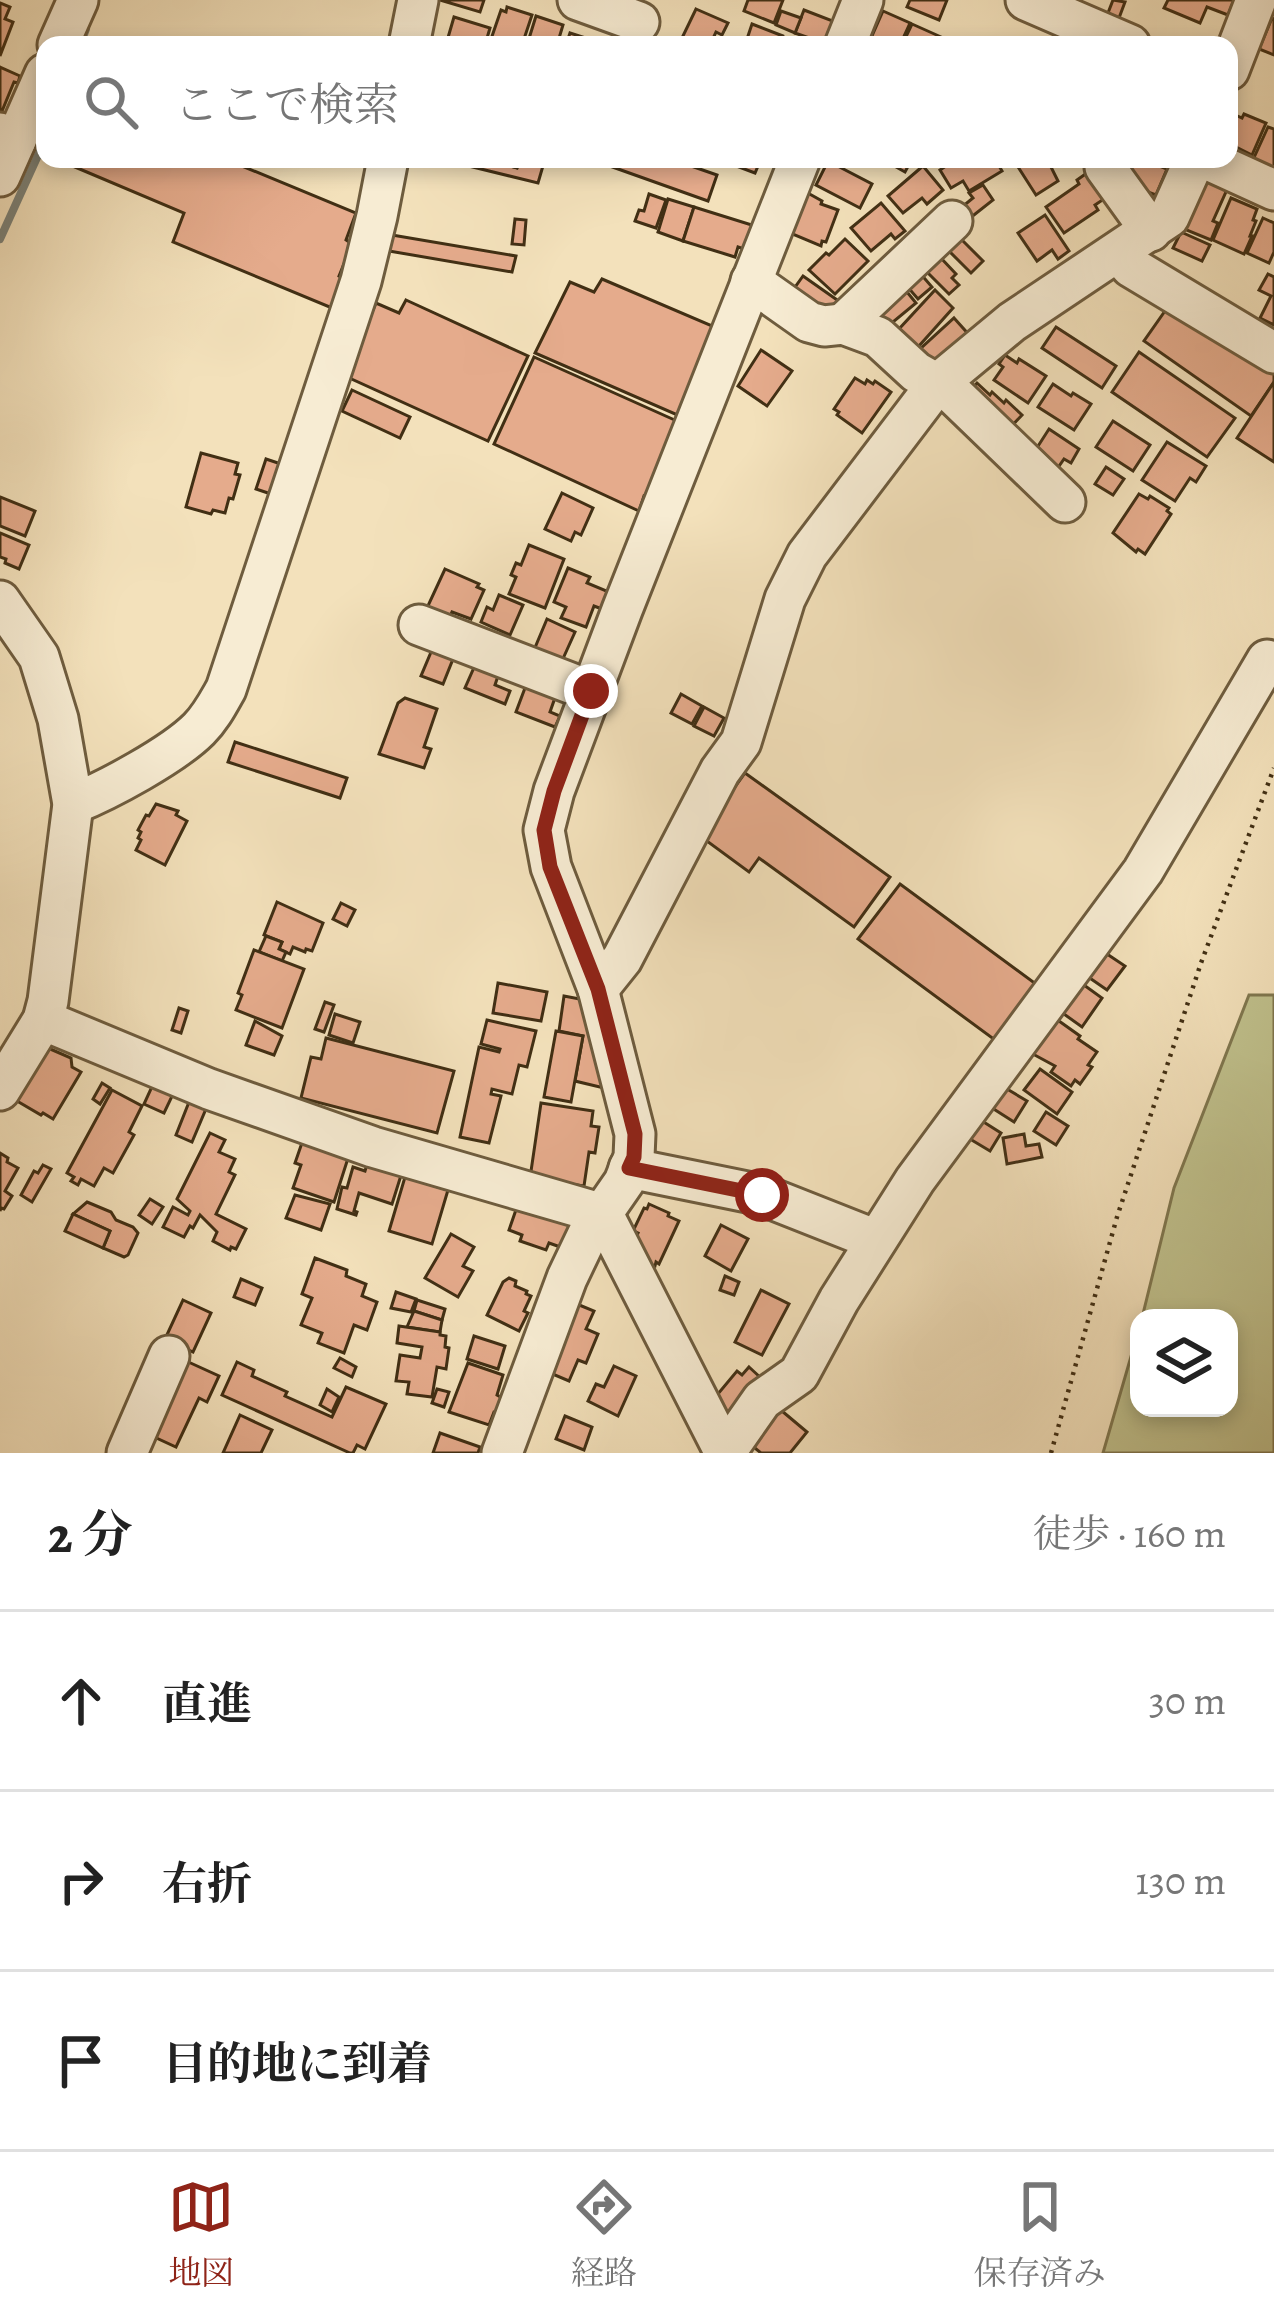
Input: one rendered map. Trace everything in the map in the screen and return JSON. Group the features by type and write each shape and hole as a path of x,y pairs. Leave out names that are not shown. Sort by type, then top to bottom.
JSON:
{"street":[{"path":"62,36 78,0"},
{"path":"411,36 418,0"},
{"path":"578,0 639,22"},
{"path":"849,36 863,0"},
{"path":"1026,0 1109,36"},
{"path":"1238,47 1256,0"},
{"path":"5,150 36,91"},
{"path":"73,804 104,792 187,740 215,710 226,688 361,280 386,168"},
{"path":"502,1453 567,1278 634,1157 635,1134 598,989 550,867 544,830 591,691 796,168"},
{"path":"1105,168 1134,241 1131,267 1274,353"},
{"path":"598,989 622,959 720,771 741,742 785,599 807,555 936,385 1012,322 1169,217 1191,168"},
{"path":"1225,168 1274,190"},
{"path":"843,324 952,220"},
{"path":"751,281 809,322 843,324 878,337 916,372 952,392 1066,502"},
{"path":"0,601 39,657 58,719 73,804 48,1001 43,1020 0,1090"},
{"path":"419,625 591,691"},
{"path":"43,1020 209,1089 373,1147 603,1214 725,1453 762,1400 799,1374 914,1180 1143,872 1267,659"},
{"path":"629,1168 762,1195 876,1240"},
{"path":"127,1453 169,1356"}],"path":[{"path":"1051,1453 1166,1069 1274,768"}],"green space":[{"path":"1249,995 1274,995 1274,1453 1103,1453 1130,1360 1130,1417 1238,1417 1238,1309 1144,1309 1174,1188"}],"building":[{"path":"440,0 484,0 480,12"},
{"path":"748,0 783,0 774,23 744,11"},
{"path":"910,0 947,0 939,20 907,7"},
{"path":"1113,0 1125,2 1119,18 1108,13"},
{"path":"1168,0 1234,0 1228,15 1207,7 1200,23 1164,8"},
{"path":"0,3 10,7 5,19 13,22 0,56"},
{"path":"507,7 532,15 525,36 492,36 501,10 506,12"},
{"path":"696,9 728,23 722,35 683,36"},
{"path":"804,10 838,23 833,36 795,33"},
{"path":"781,11 801,18 795,33 776,25"},
{"path":"883,11 910,23 904,36 872,36"},
{"path":"536,16 563,25 560,36 530,36"},
{"path":"454,17 490,28 488,36 448,36"},
{"path":"1274,19 1274,55 1259,49"},
{"path":"752,24 783,36 748,36"},
{"path":"912,24 939,36 906,36"},
{"path":"0,67 20,76 0,116"},
{"path":"1244,114 1266,123 1252,155 1238,148 1238,116"},
{"path":"1268,127 1274,129 1274,171 1252,162"},
{"path":"77,168 247,168 356,213 346,240 352,244 339,276 344,279 332,308 173,242 184,213"},
{"path":"477,168 542,168 538,183"},
{"path":"615,168 697,168 717,175 708,201"},
{"path":"824,168 841,168 872,184 860,208 816,185"},
{"path":"921,168 943,190 927,204 922,198 903,213 888,196"},
{"path":"1019,168 1052,168 1058,181 1036,195"},
{"path":"1094,168 1104,199 1095,205 1098,210 1064,233 1046,207"},
{"path":"1125,169 1167,169 1156,195 1137,188"},
{"path":"940,170 1002,171 969,191 963,181 951,188"},
{"path":"1203,175 1229,185 1213,221 1218,223 1211,240 1184,229"},
{"path":"983,185 993,200 965,222 957,211 973,198 969,193"},
{"path":"806,192 838,210 821,246 790,233"},
{"path":"649,194 666,200 656,228 635,221"},
{"path":"1231,198 1257,209 1244,254 1213,240"},
{"path":"668,199 694,207 683,241 658,232"},
{"path":"881,203 905,231 895,239 891,234 871,251 851,228"},
{"path":"694,207 755,226 747,250 738,247 735,257 683,241"},
{"path":"1045,215 1069,251 1058,259 1052,250 1037,261 1018,233"},
{"path":"1263,218 1274,223 1269,263 1247,253"},
{"path":"515,219 526,220 524,245 512,244"},
{"path":"1181,232 1210,245 1202,261 1173,248"},
{"path":"392,235 516,256 512,272 389,251"},
{"path":"960,238 983,261 971,273 948,250"},
{"path":"845,239 868,261 835,294 809,270"},
{"path":"940,257 956,274 952,278 959,285 949,294 926,271"},
{"path":"919,272 932,287 918,299 905,284"},
{"path":"1268,274 1274,277 1274,325 1260,318 1271,296 1259,290"},
{"path":"803,276 840,302 822,313 793,290"},
{"path":"602,279 717,328 682,417 535,353 570,282 594,292"},
{"path":"903,287 916,303 887,327 874,311"},
{"path":"935,290 953,308 918,347 899,329"},
{"path":"406,300 528,356 488,441 345,376 376,303 399,313"},
{"path":"1172,301 1274,371 1274,382 1251,416 1144,341"},
{"path":"954,318 971,337 935,369 919,350"},
{"path":"1056,327 1116,366 1102,388 1042,348"},
{"path":"761,350 792,371 767,406 738,386"},
{"path":"1139,352 1235,418 1207,457 1112,392"},
{"path":"1005,355 1046,376 1028,403 994,380"},
{"path":"534,357 679,422 650,498 644,496 639,511 494,444"},
{"path":"855,378 865,384 875,381 891,392 862,433 834,409"},
{"path":"1274,382 1274,462 1237,438"},
{"path":"977,383 1022,415 1006,432 966,395"},
{"path":"1053,384 1091,404 1074,430 1038,407"},
{"path":"352,390 410,417 400,438 342,411"},
{"path":"1113,421 1150,445 1133,471 1096,447"},
{"path":"1049,429 1079,449 1071,463 1064,459 1057,469 1031,457"},
{"path":"1167,442 1206,466 1196,482 1190,478 1175,501 1142,480"},
{"path":"201,453 238,463 235,474 240,475 225,513 186,507"},
{"path":"266,459 284,465 274,495 256,489"},
{"path":"1106,467 1124,479 1113,495 1095,484"},
{"path":"562,493 593,508 581,535 575,532 571,541 545,529"},
{"path":"1139,494 1150,496 1171,514 1145,554 1113,533"},
{"path":"0,497 35,511 25,536 0,526"},
{"path":"0,533 29,545 19,569 0,557"},
{"path":"529,545 564,559 545,608 509,594 516,577 511,575"},
{"path":"568,568 609,592 602,609 594,606 586,627 561,618 566,607 554,602"},
{"path":"445,569 484,590 471,619 452,612 448,621 426,610"},
{"path":"499,595 523,605 510,635 481,622"},
{"path":"547,619 575,632 561,663 534,650"},
{"path":"434,645 455,654 443,684 421,676"},
{"path":"476,663 499,673 495,685 510,691 505,704 465,688"},
{"path":"528,680 557,692 550,712 560,716 555,727 516,712"},
{"path":"681,694 702,706 692,724 671,713"},
{"path":"405,698 437,709 424,747 431,749 424,768 379,754 398,703"},
{"path":"704,707 724,718 714,736 694,726"},
{"path":"235,742 347,778 340,798 228,762"},
{"path":"745,773 890,877 854,927 759,858 749,872 700,836"},
{"path":"156,804 178,811 176,815 187,821 165,865 136,850 141,840 138,830"},
{"path":"900,884 1040,987 999,1043 858,939"},
{"path":"277,902 323,923 312,951 293,947 290,954 279,949 282,942 264,935"},
{"path":"341,903 355,910 347,926 333,919"},
{"path":"266,936 282,942 279,949 286,952 282,961 259,952"},
{"path":"254,950 304,969 282,1028 236,1010"},
{"path":"1107,954 1125,966 1107,990 1084,974 1096,955 1103,960"},
{"path":"1077,980 1102,998 1082,1027 1057,1009"},
{"path":"498,983 547,992 541,1021 493,1013"},
{"path":"564,996 585,1000 604,1088 575,1081 583,1036 559,1031"},
{"path":"325,1002 334,1005 324,1032 315,1029"},
{"path":"179,1008 188,1011 181,1033 172,1030"},
{"path":"335,1014 360,1022 353,1043 329,1035"},
{"path":"1052,1016 1097,1052 1080,1084 1075,1080 1071,1086 1051,1072 1055,1066 1031,1053"},
{"path":"487,1020 536,1031 527,1067 519,1065 512,1094 492,1089 491,1094 501,1096 489,1143 460,1137 479,1047 500,1049 481,1044"},
{"path":"255,1021 282,1036 274,1055 246,1045"},
{"path":"556,1031 583,1036 571,1102 544,1097"},
{"path":"326,1038 454,1071 437,1133 301,1098 311,1057 321,1059"},
{"path":"48,1048 71,1058 72,1067 81,1072 53,1119 17,1101"},
{"path":"1040,1069 1072,1092 1057,1114 1024,1090"},
{"path":"155,1080 175,1090 164,1113 144,1104"},
{"path":"102,1083 110,1088 100,1104 93,1099"},
{"path":"1002,1086 1027,1101 1014,1122 989,1106"},
{"path":"112,1090 142,1106 129,1132 134,1135 113,1173 104,1168 94,1186 81,1179 78,1185 67,1173"},
{"path":"191,1097 208,1104 192,1142 176,1135"},
{"path":"541,1103 593,1111 591,1126 599,1127 584,1186 530,1178"},
{"path":"1046,1112 1068,1126 1056,1145 1034,1131"},
{"path":"971,1114 1001,1133 990,1151 960,1133"},
{"path":"210,1133 225,1140 219,1152 235,1159 229,1172 235,1175 216,1214 246,1229 236,1249 213,1241 217,1232 200,1215 184,1237 163,1227 173,1207 188,1215 190,1211 177,1199"},
{"path":"1024,1134 1026,1146 1039,1144 1042,1157 1007,1164 1003,1138"},
{"path":"304,1137 350,1152 334,1202 293,1188"},
{"path":"0,1153 18,1168 5,1191 12,1196 0,1211"},
{"path":"369,1158 403,1169 392,1204 359,1193 356,1215 337,1209 353,1167 365,1171"},
{"path":"43,1165 51,1169 32,1202 21,1195 34,1171 38,1173"},
{"path":"405,1177 448,1190 432,1244 389,1231"},
{"path":"295,1195 330,1204 321,1230 286,1218"},
{"path":"150,1199 163,1207 152,1224 139,1215"},
{"path":"87,1202 111,1212 138,1233 128,1255 103,1248 110,1231 73,1214"},
{"path":"518,1204 572,1224 563,1248 549,1243 546,1250 520,1241 522,1235 509,1230"},
{"path":"649,1204 679,1221 655,1266 637,1258 632,1245 638,1233 633,1231"},
{"path":"73,1214 110,1231 103,1248 65,1231"},
{"path":"721,1225 748,1239 731,1271 705,1256"},
{"path":"451,1234 474,1247 463,1266 473,1271 458,1297 425,1278"},
{"path":"315,1258 347,1270 346,1276 366,1284 362,1296 377,1302 367,1330 354,1325 344,1353 318,1343 322,1333 301,1325 312,1298 302,1294"},
{"path":"725,1276 739,1282 734,1295 720,1290"},
{"path":"509,1278 531,1296 519,1331 487,1315"},
{"path":"241,1279 262,1288 255,1305 234,1297"},
{"path":"761,1290 789,1304 762,1355 735,1342"},
{"path":"396,1292 416,1299 411,1312 391,1308"},
{"path":"183,1300 211,1313 193,1352 165,1339"},
{"path":"417,1300 445,1309 442,1320 414,1311"},
{"path":"572,1302 594,1311 586,1329 598,1334 586,1363 578,1360 569,1381 543,1370"},
{"path":"414,1311 442,1320 440,1332 407,1327"},
{"path":"399,1326 446,1336 446,1369 437,1367 432,1397 407,1394 409,1382 396,1381 400,1355 420,1358 422,1347 397,1343"},
{"path":"474,1336 505,1346 498,1369 467,1359"},
{"path":"340,1358 356,1367 352,1377 334,1368"},
{"path":"184,1360 219,1376 207,1402 199,1398 176,1447 150,1435"},
{"path":"237,1362 254,1370 252,1376 287,1392 285,1396 332,1417 346,1387 386,1404 365,1449 357,1445 350,1453 222,1395"},
{"path":"468,1363 503,1375 497,1395 504,1399 501,1412 494,1412 489,1425 449,1412"},
{"path":"614,1366 636,1376 618,1416 588,1401 596,1384 604,1387"},
{"path":"749,1367 761,1378 729,1415 712,1401 737,1371 742,1375"},
{"path":"327,1389 339,1397 332,1412 320,1405"},
{"path":"437,1389 449,1392 444,1407 432,1403"},
{"path":"776,1406 807,1432 790,1453 761,1453 751,1445"},
{"path":"240,1415 272,1430 261,1453 223,1453"},
{"path":"565,1416 592,1427 584,1450 556,1439"},
{"path":"440,1433 480,1447 478,1453 433,1453"}],"waterway":[{"path":"83,36 86,29"},
{"path":"0,239 36,160"}],"route":[{"path":"591,691 544,830 550,867 598,989 635,1134 629,1168 762,1195"}]}
